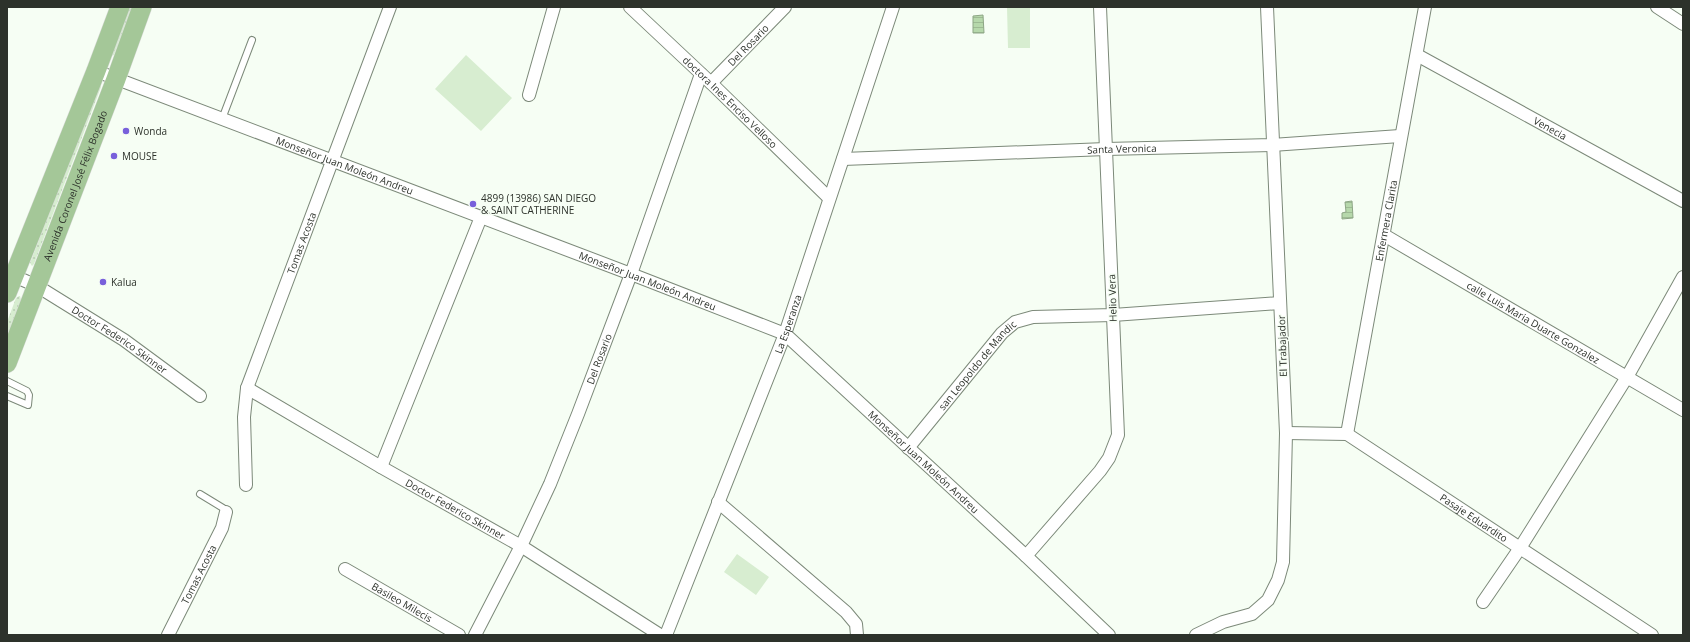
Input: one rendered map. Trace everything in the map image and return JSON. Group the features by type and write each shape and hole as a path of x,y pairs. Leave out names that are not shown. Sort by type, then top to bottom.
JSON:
{"main road":[{"path":"7,293 10,274 96,71 120,7"},
{"name":"Avenida Coronel José Félix Bogado","path":"7,363 116,79 142,7"}],"street":[{"name":"Tomas Acosta","path":"246,484 244,417 247,388 331,160 390,7"},
{"path":"529,95 554,7"},
{"name":"doctora Ines Enciso Velloso","path":"630,7 711,83 829,198"},
{"name":"Del Rosario","path":"711,83 784,7"},
{"name":"La Esperanza","path":"666,635 785,334 893,7"},
{"name":"Helio Vera","path":"1026,556 1100,471 1109,458 1118,434 1100,7"},
{"name":"El Trabajador","path":"1196,635 1223,622 1252,614 1268,600 1278,580 1283,562 1286,433 1272,145 1268,7"},
{"name":"Enfermera Clarita","path":"1347,434 1384,235 1400,136 1417,55 1425,7"},
{"path":"1657,7 1683,24"},
{"name":"Venecia","path":"1417,55 1683,201"},
{"name":"Monseñor Juan Moleón Andreu","path":"96,71 785,334 1026,556 1109,635"},
{"name":"Del Rosario","path":"475,635 521,546 550,484 631,274 701,74"},
{"name":"Santa Veronica","path":"843,159 1106,149 1272,145 1400,136"},
{"path":"381,467 481,217"},
{"name":"calle Luis Maria Duarte Gonzalez","path":"1384,235 1683,410"},
{"name":"Doctor Federico Skinner","path":"10,274 37,286 124,340 200,396"},
{"path":"1483,602 1520,548 1627,377 1683,277"},
{"name":"san Leopoldo de Mandic","path":"908,448 1002,333 1015,322 1033,317 1113,314 1280,303"},
{"name":"Doctor Federico Skinner","path":"247,388 381,467 521,546 660,635"},
{"path":"1286,433 1347,434"},
{"name":"Pasaje Eduardito","path":"1347,434 1652,635"},
{"path":"718,502 846,612 856,624 857,635"},
{"name":"Tomas Acosta","path":"168,635 222,528 226,512"},
{"name":"Basileo Milecis","path":"345,569 459,635"}],"lane":[{"path":"222,119 252,40"},
{"path":"7,381 27,391 29,395 28,405 7,396"},
{"path":"200,494 226,512"}],"shaded area":[{"path":"127,7 132,7 114,55 111,56"},
{"path":"1007,7 1030,7 1030,48 1008,48"},
{"path":"983,15 984,33 973,33 973,16"},
{"path":"466,55 512,98 481,131 435,89"},
{"path":"101,84 32,266 30,263 97,86"},
{"path":"1352,201 1353,218 1342,219 1342,213 1346,212 1345,202"},
{"path":"19,296 21,300 7,336 7,322 16,298"},
{"path":"737,554 769,577 756,595 724,572"}],"place":[{"name":"Wonda","path":"126,131"},
{"name":"MOUSE","path":"114,156"},
{"name":"4899 (13986) SAN DIEGO & SAINT CATHERINE","path":"473,204"},
{"name":"Kalua","path":"103,282"}]}
